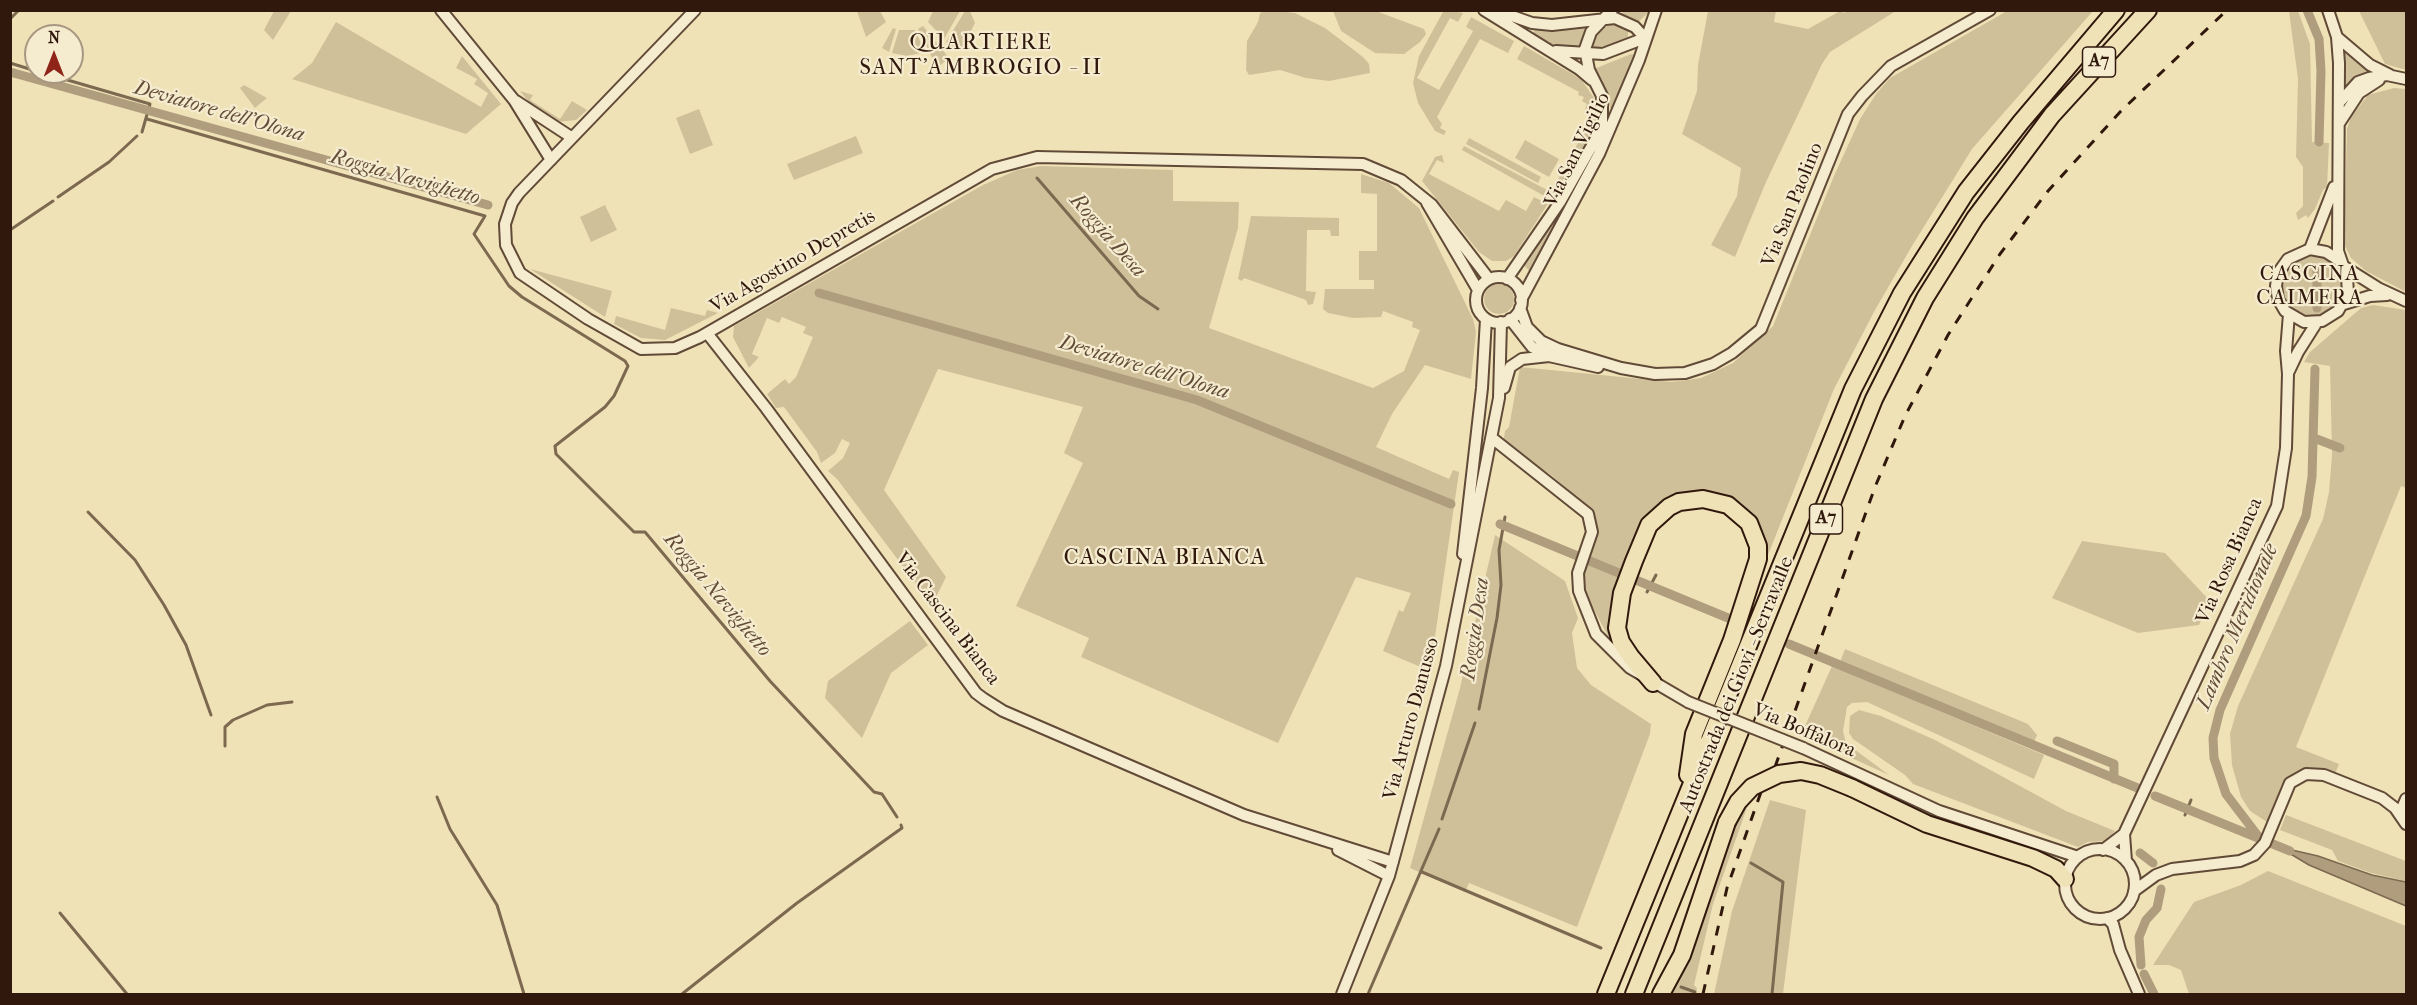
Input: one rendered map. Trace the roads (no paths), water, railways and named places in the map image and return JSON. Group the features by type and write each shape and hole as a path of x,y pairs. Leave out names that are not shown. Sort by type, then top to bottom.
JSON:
{"highway":[{"name":"Autostrada dei Giovi - Serravalle","path":"1606,994 1853,389 1902,293 1966,192 2021,122 2116,10"},
{"name":"Autostrada dei Giovi - Serravalle","path":"1634,994 1874,399 1925,298 1975,218 2052,115 2148,10"},
{"path":"1653,683 1622,642 1617,628 1622,593 1649,525 1658,515 1679,502 1714,501 1740,513 1749,523 1758,546 1755,576 1694,734 1684,800"},
{"path":"1661,994 1682,955 1726,822 1738,802 1752,787 1779,774 1801,771 1820,775 1927,824 2033,858 2056,869 2065,879"},
{"path":"1642,994 1653,951"}],"street":[{"path":"441,10 514,100 551,160"},
{"name":"Via Agostino Depretis","path":"696,10 571,137 515,198 506,220 506,245 520,273 598,325 641,349 675,348 707,333 992,169 1037,157 1363,164 1401,180 1440,213 1489,279"},
{"path":"1484,10 1512,30 1545,47 1584,72 1596,84"},
{"path":"1495,10 1543,24 1571,24 1608,14 1640,30 1645,38 1610,52 1585,55 1545,47"},
{"name":"Via San Vigilio","path":"1521,304 1599,154 1640,60 1645,38 1656,10"},
{"name":"Via San Paolino","path":"1521,304 1527,327 1541,341 1558,349 1618,367 1655,374 1685,373 1713,364 1750,340 1761,329 1848,114 1862,96 1891,66 1990,10"},
{"path":"2328,10 2337,37 2339,103 2337,175 2342,264 2349,288 2344,304"},
{"path":"1585,55 1587,38 1608,14"},
{"path":"2337,37 2370,65 2406,80"},
{"name":"Via San Vigilio","path":"1508,279 1560,202 1598,139 1604,117 1602,96 1585,55"},
{"path":"2339,103 2358,82 2369,78 2393,76"},
{"path":"2338,125 2359,93 2369,85 2393,76"},
{"path":"514,100 571,137"},
{"path":"2337,175 2310,249 2326,252 2393,296 2406,302"},
{"name":"Via Agostino Depretis","path":"1425,200 1478,290"},
{"name":"Via Rosa Bianca","path":"2124,834 2277,506 2286,448 2288,374 2286,351 2289,314 2277,295 2278,273 2292,256 2310,249"},
{"path":"1489,279 1508,279 1518,288 1521,304 1506,321 1486,319 1476,304 1478,290 1489,279"},
{"name":"Via Rosa Bianca","path":"2288,374 2298,352 2317,322 2335,315 2344,304 2370,296 2393,296"},
{"path":"2289,314 2300,320 2317,322"},
{"name":"Via Arturo Danusso","path":"1461,584 1465,520 1482,388 1486,319"},
{"name":"Via San Paolino","path":"1506,321 1532,347 1549,356 1597,367 1618,367"},
{"name":"Via Arturo Danusso","path":"1342,994 1389,876 1446,666 1499,398 1506,321"},
{"name":"Via Cascina Bianca","path":"718,327 729,359"},
{"name":"Via Cascina Bianca","path":"707,333 729,359 976,693 1003,711 1223,807 1316,839 1393,862"},
{"path":"1499,398 1510,367 1522,359 1549,356"},
{"path":"1482,388 1486,384 1495,385 1499,398"},
{"name":"Via Boffalora","path":"1492,438 1588,514 1592,532 1578,573 1583,605 1596,634 1630,668 1688,702 1803,748 1939,812 2078,857"},
{"path":"2126,861 2115,853 2103,850 2090,851 2078,857 2070,867 2065,879 2067,896 2076,910 2092,918 2107,918 2124,909 2134,891 2156,875 2172,869 2245,860 2262,848 2285,792 2297,778 2316,773 2382,798 2400,813 2406,824"},
{"path":"2400,813 2406,799"},
{"path":"2103,850 2124,834"},
{"path":"2124,834 2126,861 2134,876 2134,891"},
{"name":"Via Cascina Bianca","path":"1316,839 1389,876"},
{"path":"2107,918 2113,924 2120,950 2139,994"}],"waterway":[{"name":"Roggia Naviglietto","path":"10,19 19,10"},
{"name":"Lambro Meridionale","path":"2307,10 2319,39 2321,71 2319,142"},
{"name":"Roggia Naviglietto","path":"10,63 24,67"},
{"name":"Deviatore dell'Olona","path":"10,72 488,205"},
{"name":"Roggia Naviglietto","path":"81,84 150,104 142,132"},
{"name":"Roggia Naviglietto","path":"147,119 485,216 474,234 509,286 522,297 625,361 628,366 614,396 605,407 555,446 556,454 634,532 645,532 770,681 874,792 882,794 897,817"},
{"path":"58,197 109,162 137,136"},
{"name":"Roggia Desa","path":"1037,178 1139,296 1158,309"},
{"path":"10,230 53,201"},
{"name":"Lambro Meridionale","path":"2317,271 2317,308"},
{"name":"Deviatore dell'Olona","path":"819,293 1197,400 1451,504"},
{"name":"Lambro Meridionale","path":"2261,840 2226,794 2214,758 2213,738 2220,710 2306,516 2312,477 2315,369"},
{"path":"2314,438 2340,448"},
{"path":"88,512 135,560 164,605 186,645 211,715"},
{"name":"Roggia Desa","path":"1479,709 1497,618 1501,585 1499,550 1505,517"},
{"path":"1500,524 1728,618"},
{"path":"1647,592 1656,575"},
{"path":"1789,644 2140,789"},
{"path":"225,746 225,727 233,720 267,705 292,702"},
{"name":"Roggia Desa","path":"1442,819 1475,723"},
{"path":"2057,741 2114,764 2114,779"},
{"path":"2155,796 2290,851"},
{"path":"437,797 450,829 497,905 524,994"},
{"path":"2185,815 2191,800"},
{"name":"Roggia Naviglietto","path":"682,994 797,903 902,828 901,825"},
{"name":"Roggia Desa","path":"1368,994 1439,829"},
{"path":"2140,853 2153,863"},
{"path":"1751,863 1783,882 1772,994"},
{"name":"Roggia Desa","path":"1422,872 1601,948"},
{"path":"2141,965 2139,937 2146,920 2157,908 2161,889"},
{"path":"60,913 127,994"},
{"path":"2144,974 2154,994"},
{"name":"Roggia Desa","path":"1681,987 1695,992"}],"railway":[{"path":"1775,767 1875,487 1905,416 1948,335 2000,254 2048,191 2121,111 2227,10"},
{"path":"1703,994 1727,888 1761,792"}],"district":[{"name":"QUARTIERE SANT'AMBROGIO - II","path":"981,56"},
{"name":"CASCINA CAIMERA","path":"2310,287"},
{"name":"CASCINA BIANCA","path":"1165,559"}]}
